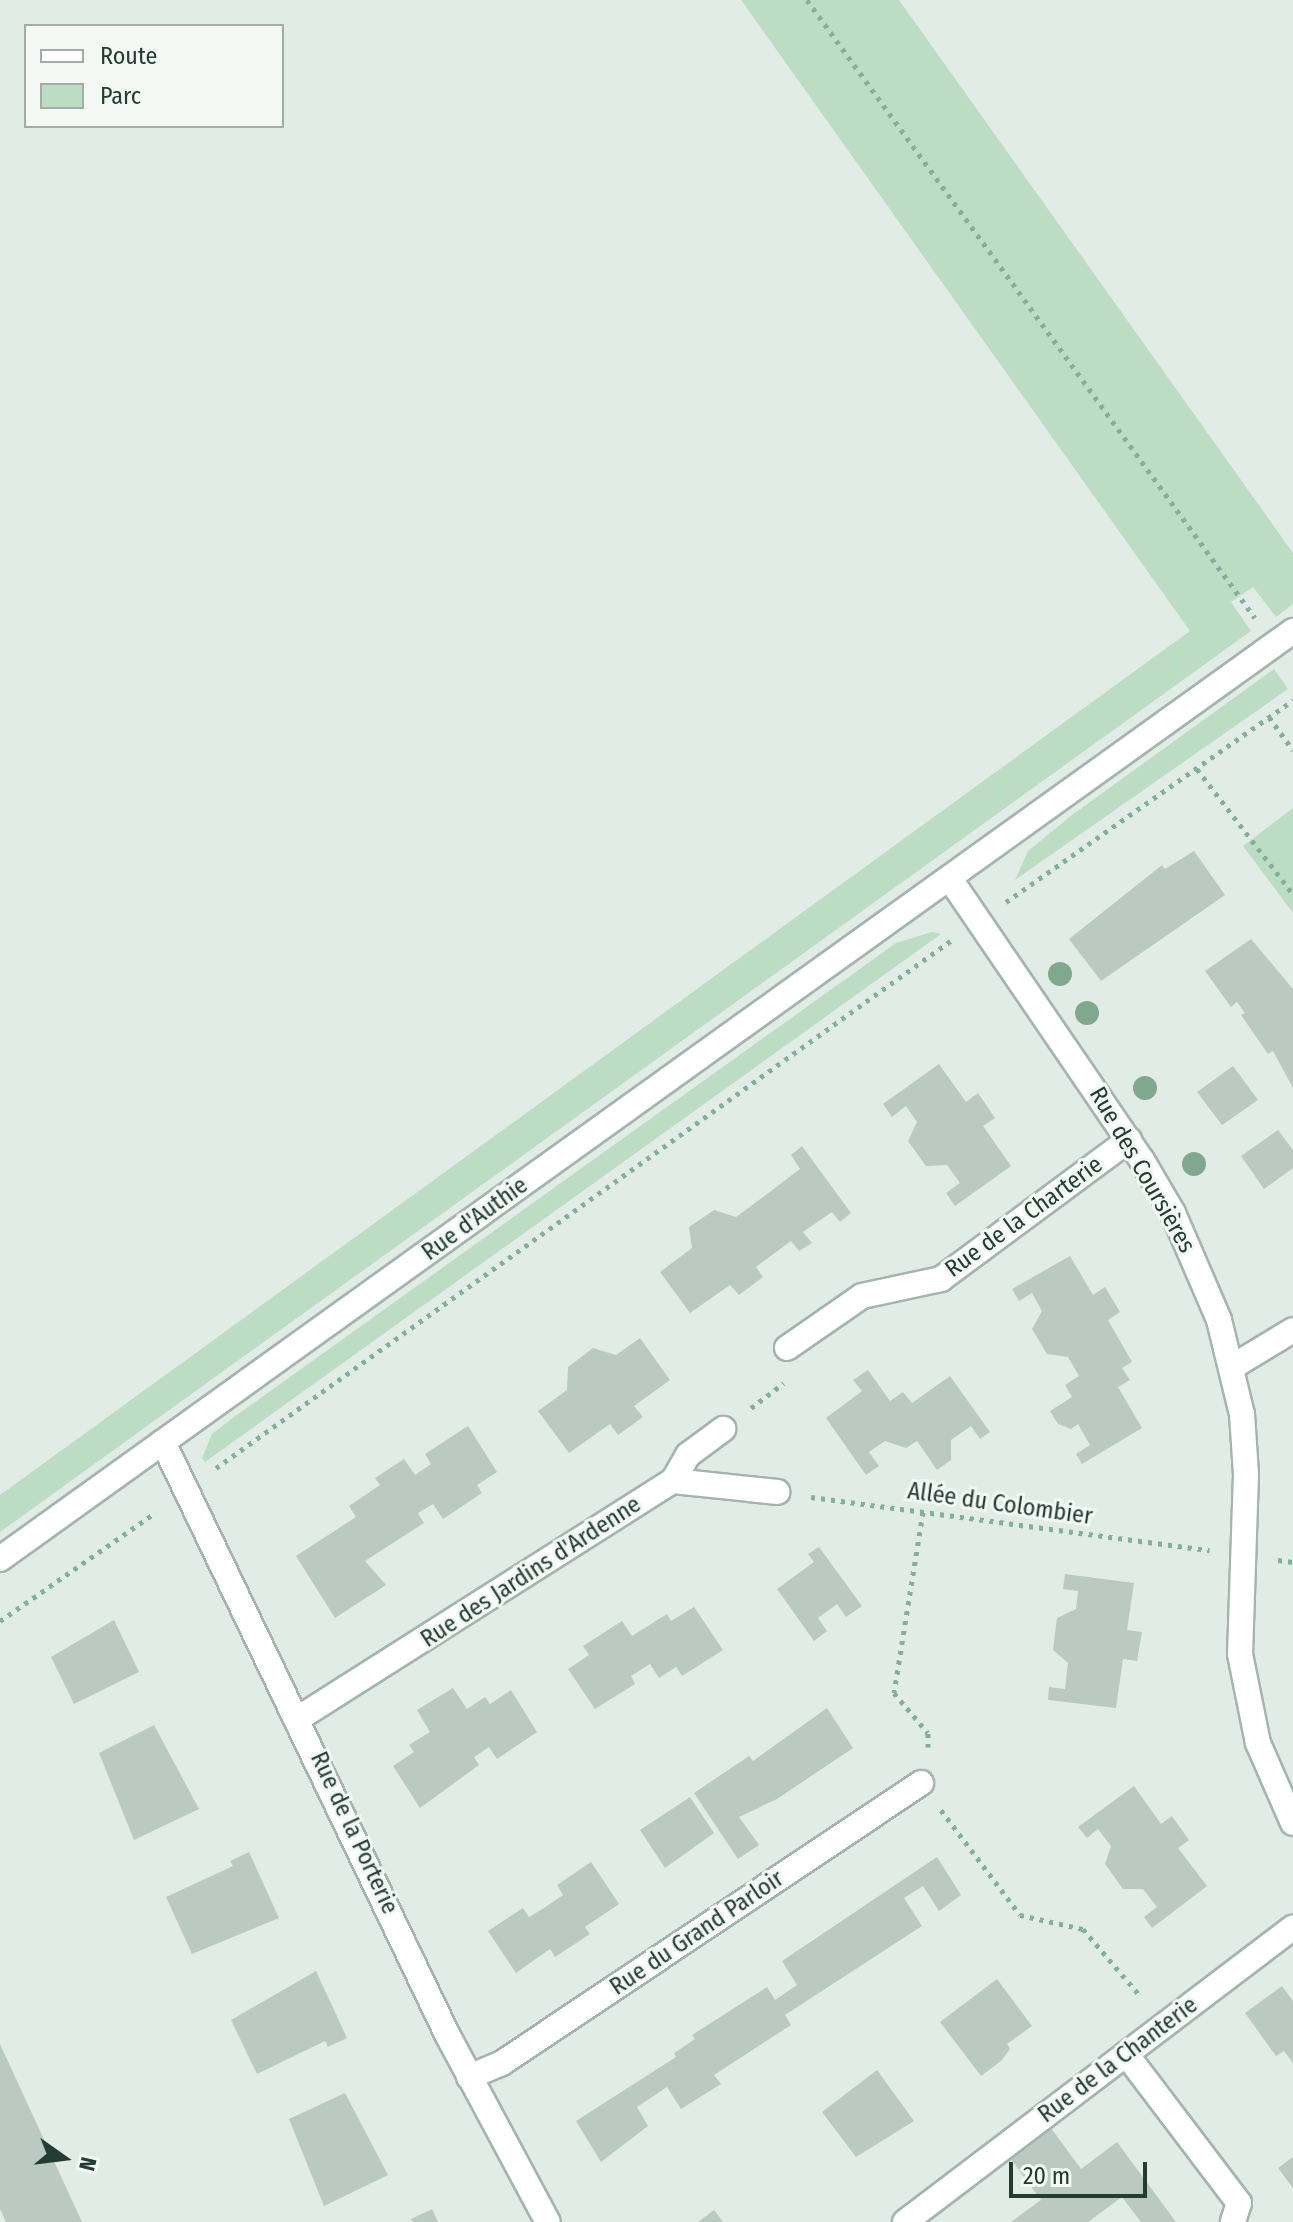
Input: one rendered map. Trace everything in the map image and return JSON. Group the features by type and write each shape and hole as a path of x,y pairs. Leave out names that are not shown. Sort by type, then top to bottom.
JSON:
{"street":[{"name":"Rue d'Authie","path":"0,1559 1293,631"},
{"name":"Rue des Coursières","path":"950,879 1129,1140 1184,1238 1219,1320 1232,1367 1246,1474 1240,1654 1258,1743 1293,1823"},
{"name":"Rue de la Charterie","path":"787,1348 862,1296 941,1279 1129,1140"},
{"path":"1232,1367 1265,1352 1293,1330"},
{"path":"723,1429 688,1455 673,1481 777,1492"},
{"name":"Rue de la Porterie","path":"163,1442 299,1718 469,2077 548,2222"},
{"name":"Rue des Jardins d'Ardenne","path":"299,1718 673,1481"},
{"name":"Rue du Grand Parloir","path":"469,2077 502,2063 921,1783"},
{"name":"Rue de la Chanterie","path":"905,2222 1293,1927"},
{"path":"1126,2054 1239,2203 1233,2222"}],"path":[{"path":"807,0 1262,627"},
{"path":"1011,898 1293,700"},
{"path":"1269,717 1293,750"},
{"path":"1197,769 1293,894"},
{"path":"214,1470 954,939"},
{"path":"723,1429 802,1370 787,1348"},
{"name":"Allée du Colombier","path":"777,1492 1218,1551"},
{"path":"0,1621 170,1502"},
{"path":"923,1512 894,1693 928,1733 921,1783 1020,1915 1083,1929 1165,2025"}],"green space":[{"path":"741,0 899,0 1293,553 1293,604 1276,617 1253,587 1231,602 1251,631 0,1532 0,1495 1190,631"},
{"path":"1274,669 1288,689 1015,880 1028,851 1072,815"},
{"path":"1293,808 1293,913 1243,846"},
{"path":"932,932 941,934 205,1462 202,1458 212,1434 234,1417 896,943"}],"building":[{"path":"1194,851 1225,895 1101,981 1069,939 1162,865 1165,869"},
{"path":"1251,939 1293,989 1293,1088 1273,1051 1268,1054 1241,1015 1245,1013 1237,1002 1231,1007 1205,971"},
{"path":"939,1064 966,1102 978,1093 995,1118 983,1126 1011,1166 955,1206 946,1193 960,1183 947,1165 926,1166 908,1141 917,1122 906,1106 892,1117 883,1104"},
{"path":"1233,1066 1258,1100 1222,1125 1197,1092"},
{"path":"1278,1130 1293,1150 1293,1168 1264,1189 1241,1156"},
{"path":"802,1146 851,1213 840,1222 832,1212 803,1232 812,1243 799,1251 791,1241 756,1267 763,1277 739,1295 730,1285 690,1313 660,1272 692,1248 689,1227 714,1210 736,1217 800,1169 791,1155"},
{"path":"1070,1256 1093,1295 1105,1287 1120,1312 1108,1320 1132,1362 1122,1368 1130,1380 1118,1387 1142,1428 1082,1464 1076,1454 1090,1445 1078,1424 1071,1429 1058,1424 1050,1411 1072,1397 1065,1385 1079,1376 1068,1357 1047,1354 1032,1329 1042,1311 1032,1293 1019,1301 1012,1289"},
{"path":"640,1338 670,1380 634,1406 643,1417 618,1435 610,1424 569,1453 538,1411 567,1390 568,1367 593,1348 616,1355"},
{"path":"868,1370 890,1401 903,1392 912,1403 950,1376 990,1432 980,1439 971,1426 951,1440 951,1460 937,1470 917,1441 906,1448 885,1441 869,1452 879,1466 866,1475 826,1418 862,1391 853,1380"},
{"path":"468,1426 497,1472 477,1485 482,1493 443,1519 433,1504 418,1513 424,1523 365,1561 386,1585 335,1618 296,1556 356,1517 349,1506 380,1485 375,1478 404,1459 415,1475 431,1464 425,1454"},
{"path":"819,1547 862,1606 846,1617 837,1604 818,1618 827,1631 814,1641 777,1589 814,1562 808,1554"},
{"path":"1065,1574 1134,1583 1127,1630 1142,1632 1137,1661 1123,1659 1116,1708 1048,1700 1049,1687 1065,1689 1068,1663 1053,1650 1057,1618 1076,1609 1078,1591 1063,1589"},
{"path":"694,1607 723,1650 682,1676 676,1667 659,1678 650,1664 631,1676 635,1684 595,1709 568,1669 589,1655 583,1646 622,1621 632,1636 667,1614 671,1621"},
{"path":"114,1620 139,1672 74,1704 51,1657"},
{"path":"453,1688 467,1709 485,1697 490,1704 511,1690 537,1732 497,1759 489,1747 474,1757 479,1765 420,1808 393,1766 414,1752 409,1745 430,1732 417,1710"},
{"path":"827,1708 853,1748 777,1799 739,1817 759,1845 738,1859 694,1793 749,1756 753,1761"},
{"path":"154,1725 199,1809 134,1840 99,1753"},
{"path":"1134,1786 1161,1824 1172,1816 1189,1840 1178,1848 1207,1886 1152,1928 1144,1917 1157,1907 1143,1889 1123,1889 1105,1864 1111,1846 1098,1829 1087,1838 1078,1827"},
{"path":"690,1797 714,1833 665,1868 640,1830"},
{"path":"249,1852 279,1918 192,1954 166,1897 233,1866 230,1861"},
{"path":"937,1857 961,1895 939,1911 923,1886 904,1898 922,1926 785,2015 791,2025 714,2075 721,2084 681,2109 667,2087 637,2107 648,2126 601,2162 576,2121 676,2057 674,2053 695,2039 692,2035 767,1987 775,2000 797,1985 782,1961"},
{"path":"591,1862 619,1904 585,1927 590,1934 555,1957 550,1949 516,1973 488,1931 523,1908 529,1917 544,1908 563,1895 557,1885"},
{"path":"316,1971 347,2038 328,2047 325,2041 257,2074 231,2020"},
{"path":"997,1979 1032,2026 1007,2044 1010,2049 1001,2061 981,2076 940,2022"},
{"path":"1282,1986 1293,2001 1293,2063 1284,2051 1276,2056 1245,2013"},
{"path":"0,2044 82,2222 6,2222 0,2209"},
{"path":"877,2070 914,2121 856,2157 822,2112"},
{"path":"345,2093 388,2175 324,2206 289,2119"},
{"path":"1051,2128 1081,2169 1117,2142 1176,2222 1141,2222 1122,2197 1088,2222 1011,2222 1041,2200 1010,2158"},
{"path":"1293,2157 1293,2188 1278,2168"},
{"path":"432,2209 438,2222 413,2222 411,2219"},
{"path":"714,2210 723,2222 698,2222"}]}
